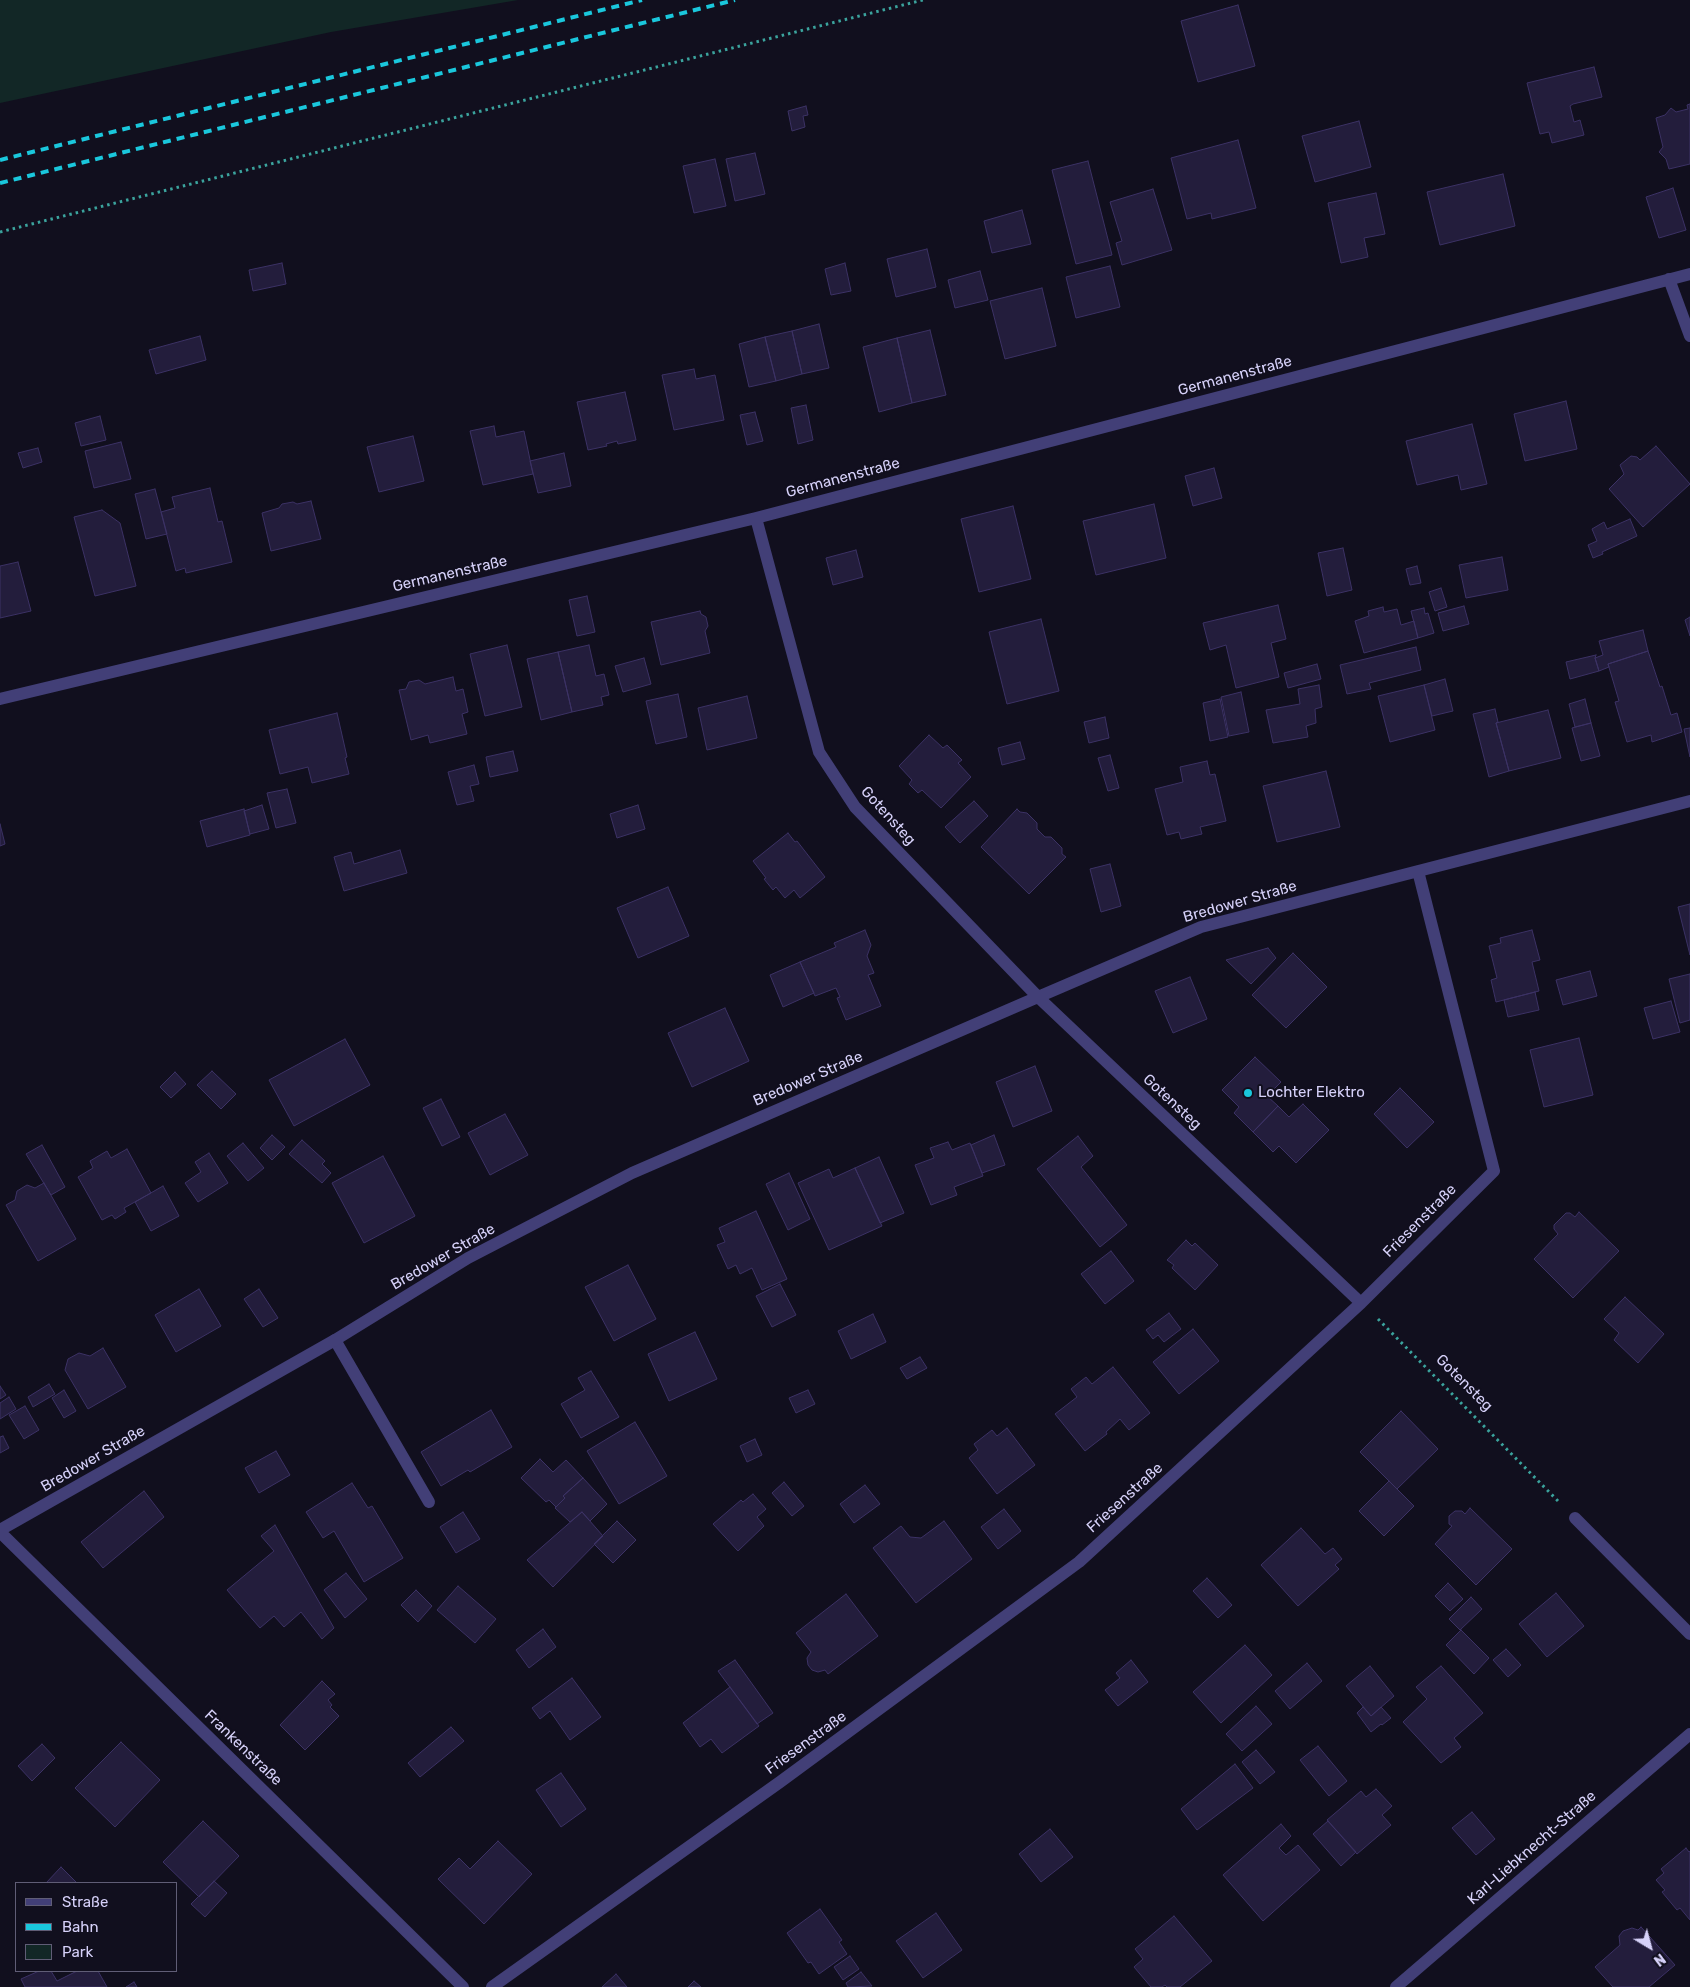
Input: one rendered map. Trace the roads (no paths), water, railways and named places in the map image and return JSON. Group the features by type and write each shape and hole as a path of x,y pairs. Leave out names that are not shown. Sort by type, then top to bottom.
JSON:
{"street":[{"name":"Germanenstraße","path":"0,699 756,518 1690,274"},
{"path":"1669,279 1690,336"},
{"name":"Gotensteg","path":"756,518 819,752 855,806 1038,997 1361,1303"},
{"name":"Bredower Straße","path":"0,1531 335,1340 468,1258 632,1173 1038,997 1201,927 1690,801"},
{"name":"Friesenstraße","path":"492,1987 780,1782 1079,1562 1361,1303 1494,1170 1418,871"},
{"path":"335,1340 429,1502"},
{"path":"1575,1518 1690,1634"},
{"name":"Frankenstraße","path":"0,1531 463,1987"},
{"name":"Karl-Liebknecht-Straße","path":"1396,1987 1690,1734"}],"railway":[{"path":"0,160 642,0"},
{"path":"0,183 735,0"}],"place":[{"name":"Lochter Elektro","path":"1248,1093"}]}
